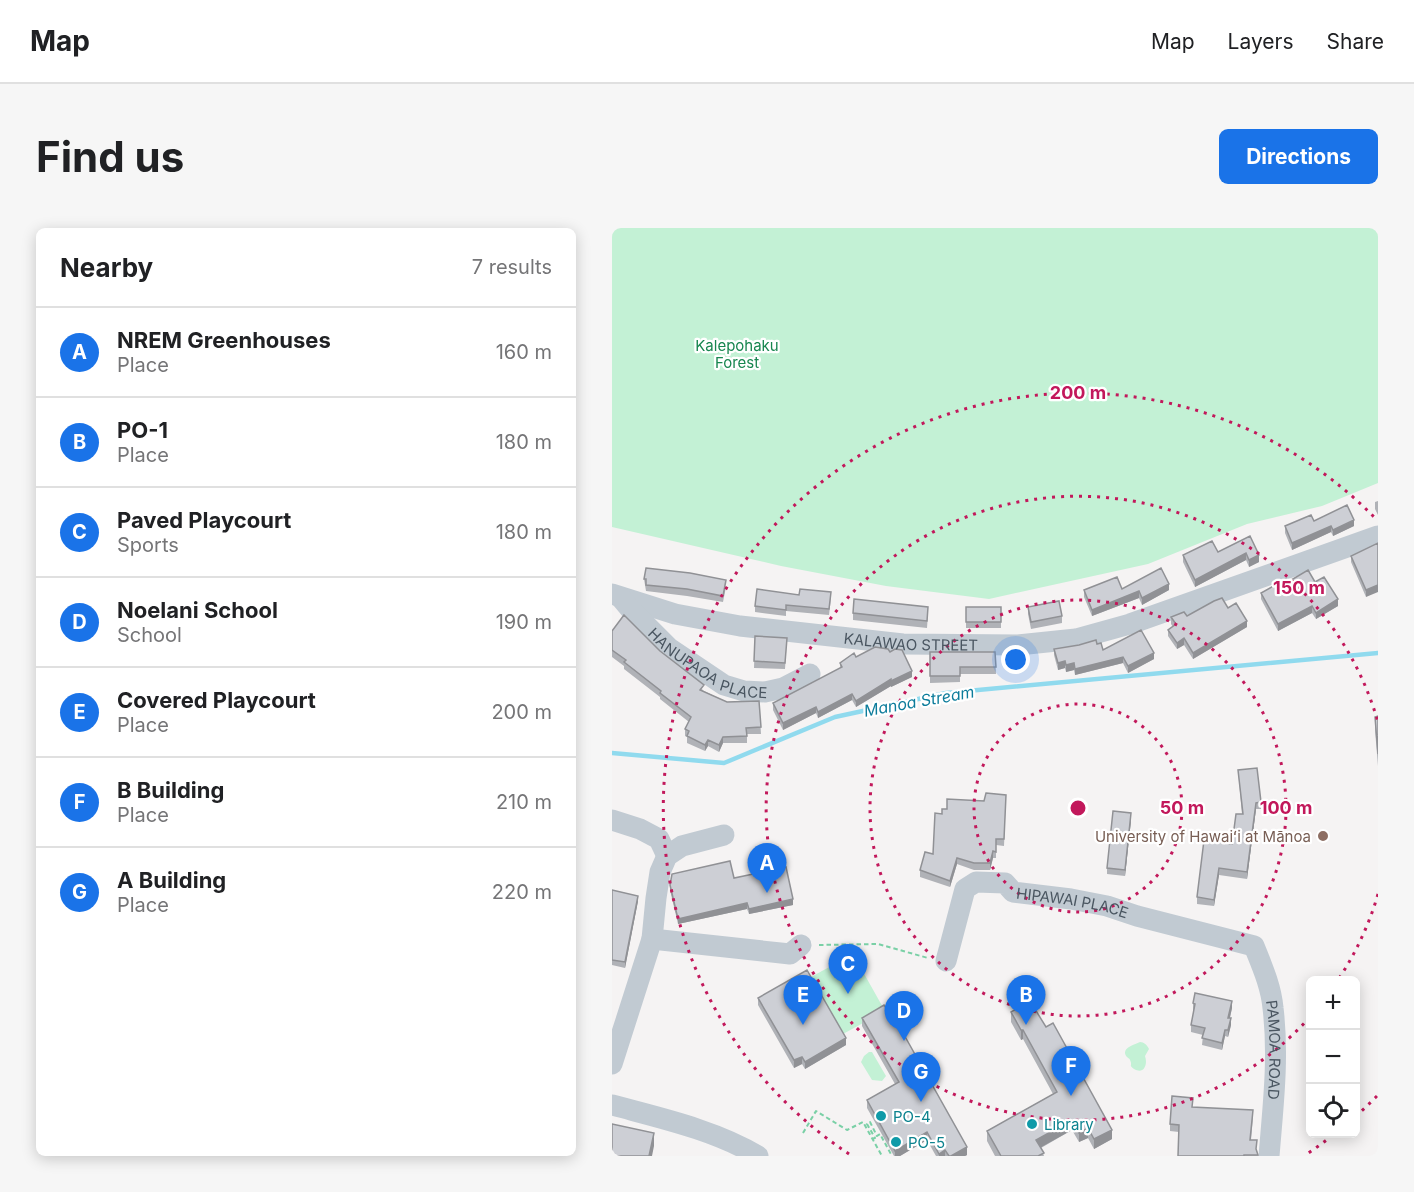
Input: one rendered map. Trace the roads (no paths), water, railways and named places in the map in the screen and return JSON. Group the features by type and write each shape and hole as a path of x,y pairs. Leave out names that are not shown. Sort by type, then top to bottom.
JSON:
{"street":[{"name":"KALAWAO STREET","path":"616,596 675,614 740,626 903,644 1018,645 1076,639 1130,624 1378,536"},
{"name":"HANUPAOA PLACE","path":"616,596 669,648 724,685 744,691 765,692 783,688 810,674"},
{"path":"669,648 675,614"},
{"path":"612,820 640,829 658,839 667,856"},
{"path":"614,1052 652,939 660,872 667,856 682,846 723,835"},
{"name":"HIPAWAI PLACE","path":"946,961 965,889 976,882 1005,883 1013,892 1107,906 1254,946"},
{"path":"652,939 790,954 801,945"},
{"name":"PAMOA ROAD","path":"1254,946 1268,982 1273,1007 1276,1064 1269,1156"},
{"path":"612,1105 701,1130 758,1156"}],"waterway":[{"name":"Manoa Stream","path":"612,753 724,763 835,717 946,693 1378,653"}],"place":[{"name":"University of Hawaiʻi at Mānoa","path":"1323,836"},
{"name":"NREM Greenhouses","path":"767,893"},
{"name":"Paved Playcourt","path":"848,994"},
{"name":"Covered Playcourt","path":"803,1025"},
{"name":"PO-1","path":"1026,1025"},
{"name":"Noelani School","path":"904,1041"},
{"name":"B Building","path":"1071,1096"},
{"name":"A Building","path":"921,1102"},
{"name":"PO-4","path":"881,1116"},
{"name":"Library","path":"1032,1124"},
{"name":"PO-5","path":"896,1142"}],"park label":[{"name":"Kalepohaku Forest","path":"737,354"}]}
